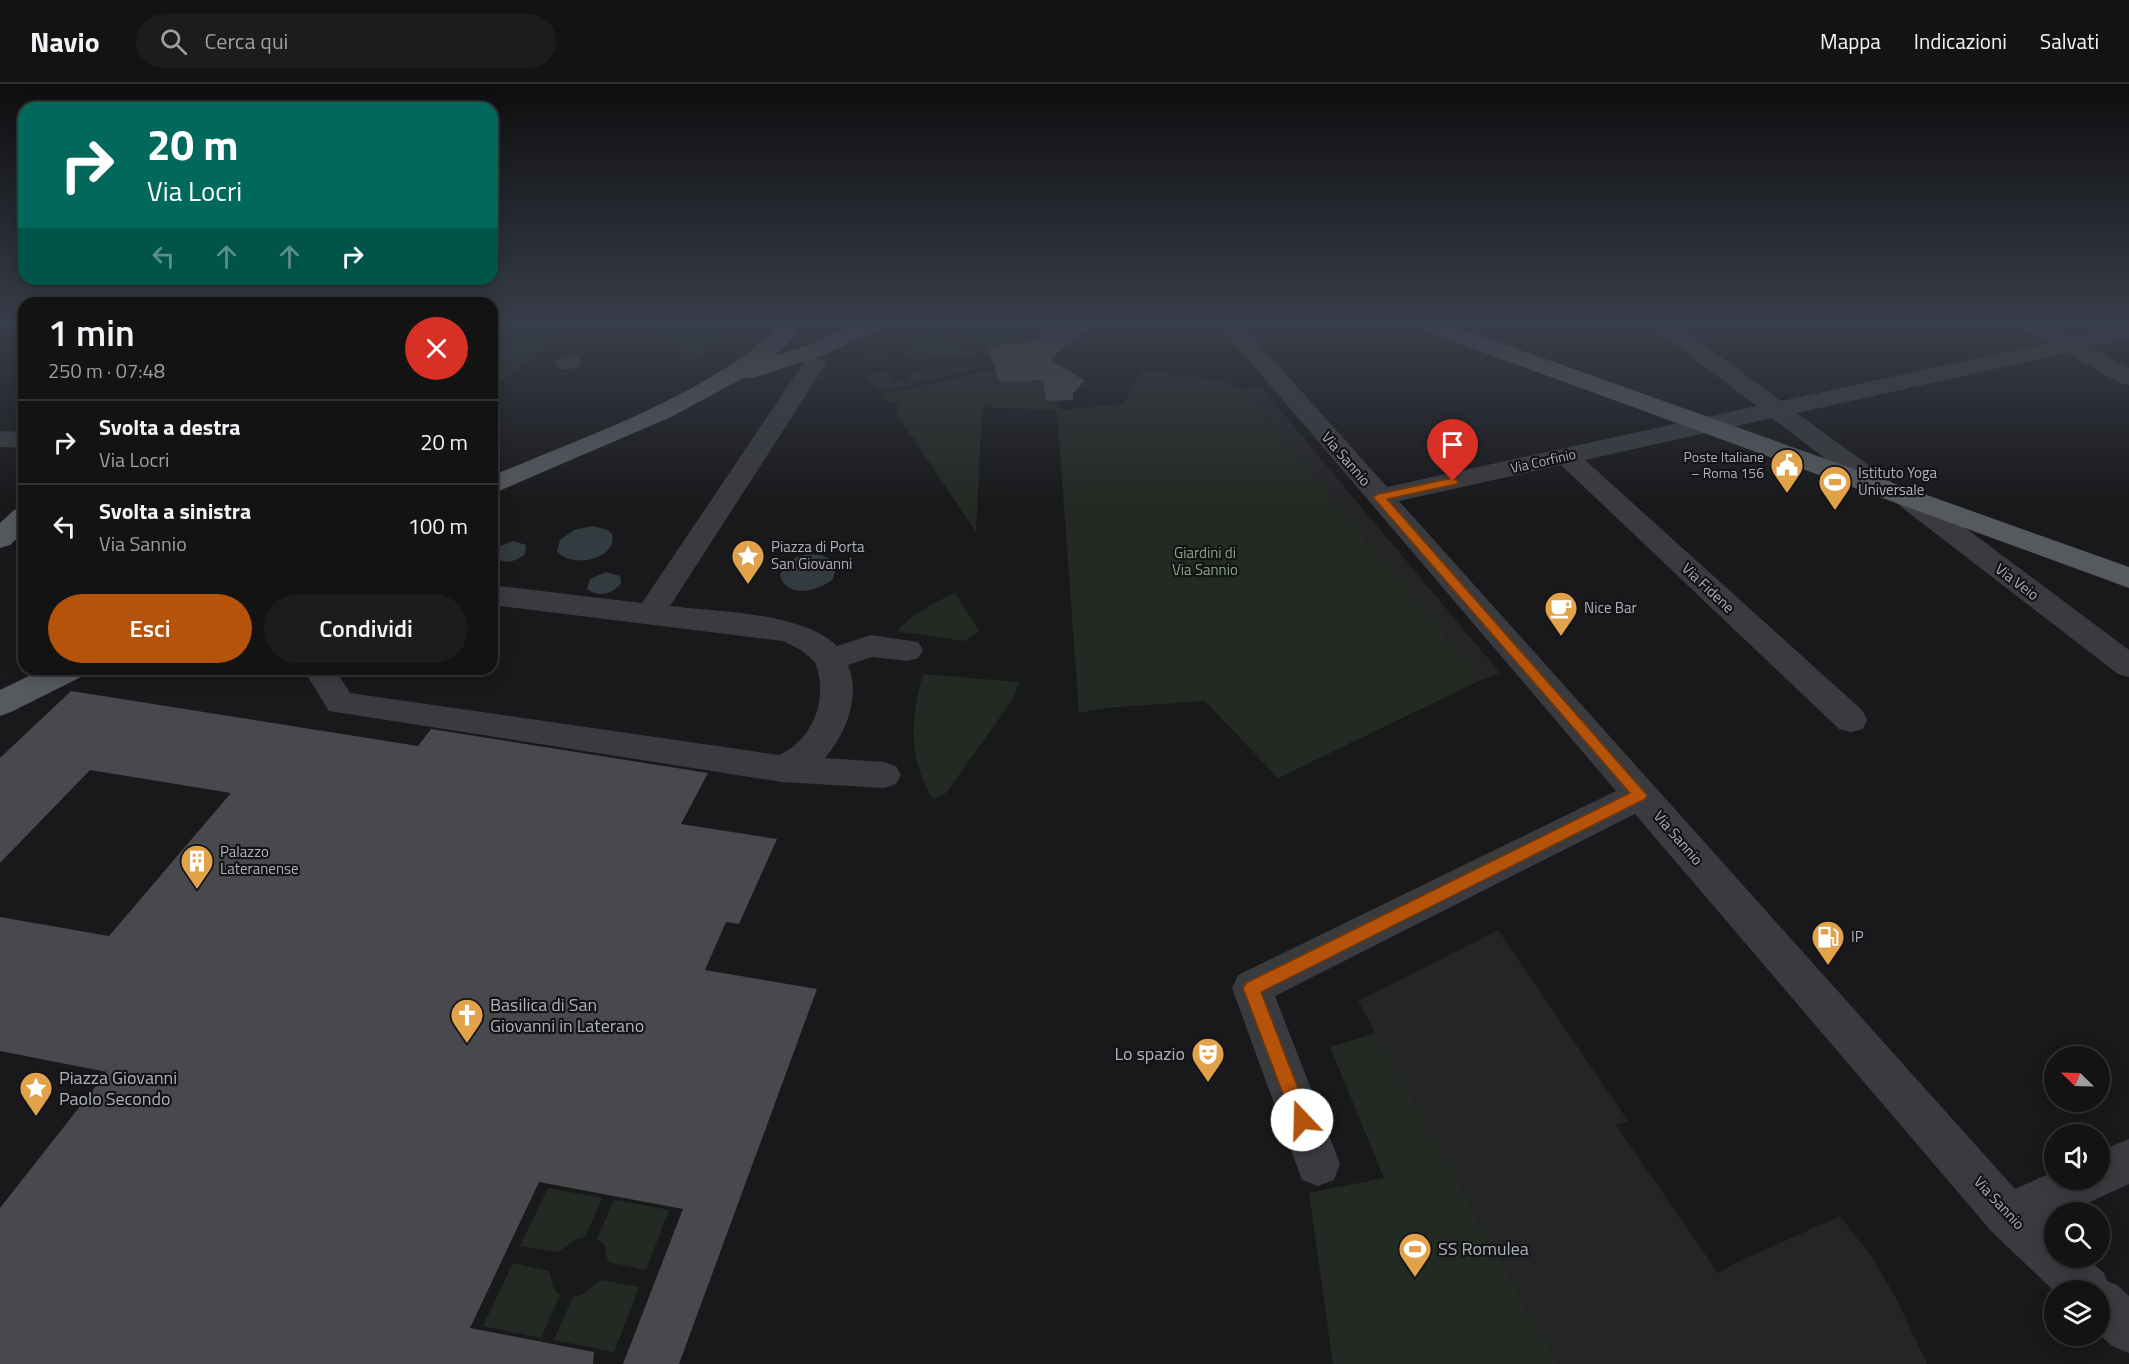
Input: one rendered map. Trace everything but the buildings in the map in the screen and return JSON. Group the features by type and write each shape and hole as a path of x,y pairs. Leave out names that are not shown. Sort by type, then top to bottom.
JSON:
{"main road":[{"path":"498,483 652,416 711,385"},
{"path":"1595,385 2129,578"},
{"path":"0,539 18,522"},
{"path":"0,683 22,675"},
{"path":"0,704 58,675"}],"street":[{"path":"650,614 800,385"},
{"name":"Via Sannio","path":"1282,385 2008,1216 2076,1280"},
{"path":"1744,385 1778,410"},
{"name":"Via Corfinio","path":"1379,497 1891,385"},
{"name":"Via Veio","path":"1778,410 2129,666"},
{"path":"0,439 18,440"},
{"name":"Via Fidene","path":"1565,455 1851,720"},
{"path":"498,596 789,631 813,642 830,659 836,681 836,708 824,736 806,756 782,769"},
{"path":"830,659 871,646 907,650"},
{"path":"323,675 340,703 782,769 884,775"},
{"path":"1318,1164 1252,988 1640,795"},
{"path":"2110,1170 2129,1161"},
{"path":"2008,1216 2065,1190"},
{"path":"2110,1311 2129,1329"}],"shaded area":[{"path":"1260,386 1501,674 1481,680 1241,389"},
{"path":"593,526 608,530 612,534 612,543 601,556 572,560 563,557 557,551 560,540 574,530"},
{"path":"513,541 526,545 525,554 510,562 498,559 498,547"},
{"path":"803,555 818,555 830,560 836,567 833,579 811,590 789,588 783,583 780,575 788,562"},
{"path":"606,572 620,576 621,583 618,587 606,594 587,589 590,579"},
{"path":"1498,930 1628,1121 1616,1125 1718,1273 1840,1216 1873,1259 1895,1296 1927,1364 1557,1364 1358,1001"}],"green space":[{"path":"874,385 909,385 880,392"},
{"name":"Giardini di Via Sannio","path":"927,385 1044,385 1046,401 1056,400 1058,410 1123,404 1134,385 1232,385 1241,389 1481,680 1278,778 1205,701 1105,708 1079,713 1057,410 982,407 976,532 897,414 900,402 886,401 883,395"},
{"path":"955,593 979,631 964,641 897,631 924,609"},
{"path":"923,674 1019,682 1013,699 946,793 933,799 925,784 915,753 914,722"},
{"name":"SS Romulea","path":"1376,1033 1557,1364 1333,1364 1309,1193 1384,1178 1330,1047"},
{"path":"548,1188 602,1198 585,1237 575,1239 558,1252 520,1246"},
{"path":"614,1200 669,1210 646,1270 608,1262 604,1244 597,1239"},
{"path":"513,1263 549,1271 554,1289 560,1295 541,1338 483,1326"},
{"path":"601,1280 639,1287 614,1352 554,1340 573,1297 583,1294"}],"place":[{"name":"Poste Italiane – Roma 156","path":"1787,494"},
{"name":"Istituto Yoga Universale","path":"1835,511"},
{"name":"Piazza di Porta San Giovanni","path":"748,585"},
{"name":"Nice Bar","path":"1561,637"},
{"name":"Palazzo Lateranense","path":"197,890"},
{"name":"IP","path":"1828,966"},
{"name":"Basilica di San Giovanni in Laterano","path":"467,1044"},
{"name":"Lo spazio","path":"1208,1083"},
{"name":"Piazza Giovanni Paolo Secondo","path":"36,1117"},
{"name":"SS Romulea","path":"1415,1278"}],"route":[{"path":"1302,1120 1252,988 1640,795 1379,497 1453,481"}]}
